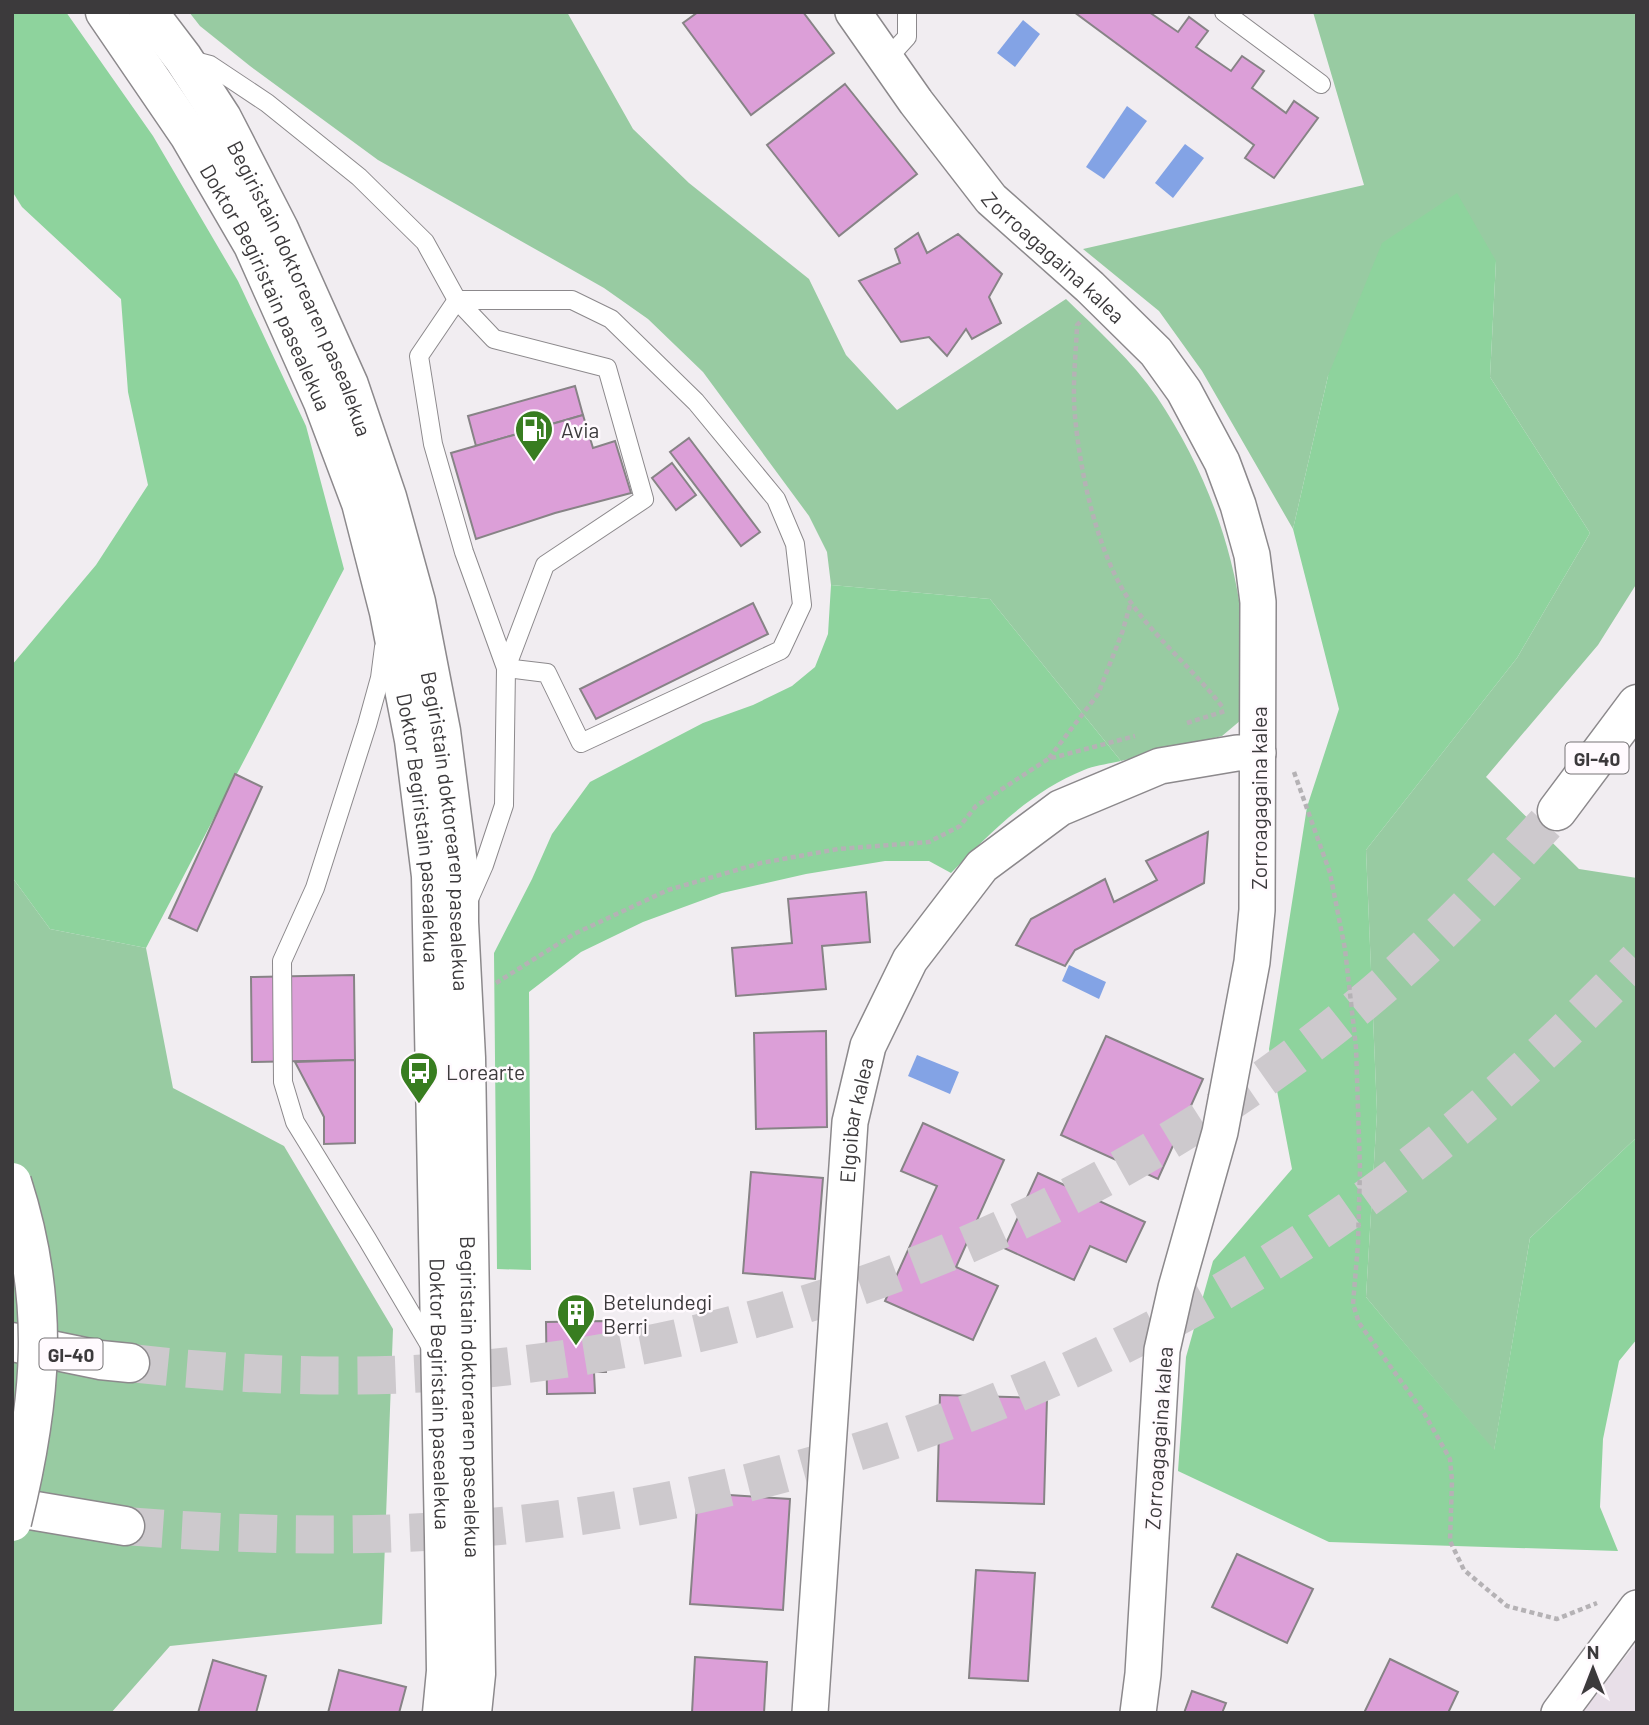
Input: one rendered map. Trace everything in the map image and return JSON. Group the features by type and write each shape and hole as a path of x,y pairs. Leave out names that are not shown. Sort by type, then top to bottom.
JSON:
{"main road":[{"name":"Doktor Begiristain pasealekua","path":"105,12 189,135 253,245 323,402 360,503 389,612 414,740 430,876 446,1671 442,1713"},
{"name":"Begiristain doktorearen pasealekua","path":"148,12 183,58 222,118 279,229 349,385 387,497 416,602 441,731 460,872 459,922 466,1058 476,1648 472,1713"},
{"name":"GI-40","path":"1557,811 1637,704"},
{"path":"12,1182 32,1252 39,1354 35,1412 12,1522"},
{"name":"GI-40","path":"12,1342 100,1360 130,1363"},
{"path":"12,1507 125,1526"}],"street":[{"name":"Zorroagagaina kalea","path":"853,12 916,103 991,199 1102,299 1156,352 1184,391 1222,462 1252,555 1258,602 1248,753 1257,911 1252,962 1220,1132 1176,1288 1163,1350 1158,1390 1143,1674 1138,1713"},
{"name":"Elgoibar kalea","path":"810,1713 850,1122 868,1046 909,960 982,866 1060,808 1160,766 1248,753"},
{"path":"1559,1713 1637,1608"}],"lane":[{"path":"886,60 908,37 907,12"},
{"path":"1224,12 1321,84"},
{"path":"183,58 210,65 267,103 359,177 425,242 457,300 494,339 607,369 644,499 545,565 506,668 504,805 484,865 459,922"},
{"path":"457,300 572,300 611,319 696,402 776,499 795,544 802,605 781,650 581,743 547,673 506,668"},
{"path":"457,300 419,356 433,444 453,516 506,668"},
{"path":"389,612 380,678 367,725 315,888 282,961 283,1082 295,1122 440,1362"}],"path":[{"path":"1102,299 1077,325 1074,414 1084,475 1102,546 1131,602 1225,711 1248,753"},
{"path":"1048,759 1098,694 1131,602"},
{"path":"1178,726 1225,711"},
{"path":"462,986 492,985 574,934 668,890 761,863 838,849 929,842 960,826 976,806 1048,759 1144,734"},
{"path":"1294,763 1294,774 1330,873 1345,949 1356,1046 1360,1169 1353,1304 1359,1322 1423,1413 1450,1459 1450,1541 1464,1570 1507,1606 1557,1619 1602,1601"}],"shaded area":[{"path":"1637,1643 1637,1713 1579,1713"}],"green space":[{"path":"12,12 66,12 153,136 238,281 306,426 344,569 146,948 50,929 12,877 12,665 96,565 148,485 128,392 121,299 22,207 12,191"},
{"path":"189,12 567,12 633,129 689,183 809,279 846,355 897,410 1066,299 1126,358 1147,384 1173,422 1200,473 1230,557 1241,614 1241,720 1222,736 1121,761 990,599 831,585 827,552 809,516 703,372 648,319 604,288 378,160 250,66 200,26"},
{"path":"1313,12 1637,12 1637,583 1598,645 1486,777 1579,869 1637,878 1637,1137 1530,1238 1494,1451 1366,1297 1377,1112 1366,850 1517,658 1590,533 1490,377 1496,261 1328,376 1293,529 1202,371 1159,311 1083,249 1364,185"},
{"path":"1457,193 1496,261 1490,377 1590,533 1517,658 1366,850 1377,1112 1366,1297 1494,1450 1530,1238 1637,1137 1637,1339 1619,1361 1603,1439 1600,1507 1618,1551 1329,1542 1178,1471 1186,1357 1213,1261 1292,1169 1269,1049 1307,807 1339,709 1293,529 1328,376 1382,243"},
{"path":"831,585 990,599 1121,761 1088,768 1046,789 996,828 951,873 929,861 885,861 806,874 722,893 643,922 581,952 529,992 531,1270 497,1269 494,953 552,834 590,782 703,723 753,705 792,686 815,667 828,634"},
{"path":"12,877 50,929 146,948 173,1088 284,1146 393,1329 382,1624 170,1646 111,1713 12,1713"}],"water":[{"path":"1023,20 1040,34 1015,67 997,53"},
{"path":"1127,106 1147,121 1104,179 1086,167"},
{"path":"1185,144 1204,158 1173,198 1155,183"},
{"path":"1069,965 1106,982 1099,999 1062,981"},
{"path":"917,1055 959,1072 950,1094 908,1076"}],"building":[{"path":"698,12 803,12 834,53 751,115 683,23"},
{"path":"1074,12 1149,12 1178,32 1189,17 1208,31 1196,47 1231,71 1242,56 1264,71 1252,88 1286,113 1294,101 1318,118 1274,178 1245,158 1254,145"},
{"path":"845,84 917,174 839,236 767,145"},
{"path":"918,233 927,253 958,234 1002,274 989,297 1001,323 972,339 966,329 947,356 929,337 901,342 859,281 900,263 895,249"},
{"path":"575,386 583,415 476,446 468,416"},
{"path":"583,415 593,448 615,441 631,493 555,513 476,539 451,453"},
{"path":"689,438 760,532 741,546 670,452"},
{"path":"672,463 696,495 676,510 652,478"},
{"path":"753,603 768,634 596,719 580,689"},
{"path":"235,774 262,787 197,931 169,918"},
{"path":"1208,832 1204,883 1075,950 1065,966 1016,945 1031,919 1105,879 1114,902 1157,880 1146,861"},
{"path":"866,892 870,942 822,946 826,989 736,996 732,948 792,943 788,899"},
{"path":"354,975 355,1060 252,1062 251,977"},
{"path":"826,1031 827,1127 756,1129 754,1033"},
{"path":"1106,1036 1203,1079 1158,1179 1061,1135"},
{"path":"355,1060 355,1143 324,1144 324,1117 295,1062"},
{"path":"923,1123 1004,1160 956,1267 998,1286 973,1340 885,1301 937,1186 901,1171"},
{"path":"751,1172 823,1178 815,1279 743,1273"},
{"path":"1038,1173 1145,1222 1126,1262 1090,1246 1074,1280 1004,1248"},
{"name":"Betelundegi Berri","path":"605,1321 606,1372 594,1372 595,1393 547,1394 546,1322"},
{"path":"940,1395 1047,1398 1044,1504 937,1501"},
{"path":"698,1493 790,1499 783,1610 690,1604"},
{"path":"1237,1554 1313,1589 1287,1643 1212,1607"},
{"path":"976,1570 1035,1573 1028,1681 969,1678"},
{"path":"695,1657 767,1662 764,1713 692,1713"},
{"path":"1390,1659 1458,1692 1448,1713 1364,1713"},
{"path":"213,1660 266,1676 256,1713 198,1713"},
{"path":"339,1670 406,1687 399,1713 328,1713"},
{"path":"1192,1691 1226,1703 1222,1713 1184,1713"}],"tunnel":[{"path":"130,1363 212,1371 335,1376 458,1371 581,1356 703,1332 823,1299 939,1256 1052,1205 1161,1145 1265,1078 1364,1002 1415,957 1488,886 1557,811"},
{"path":"125,1526 222,1532 366,1534 511,1525 637,1507 763,1479 886,1443 1007,1398 1124,1344 1236,1283 1344,1214 1446,1137 1496,1095 1568,1029 1637,960"}],"place":[{"name":"Avia","path":"534,463"},
{"name":"Lorearte","path":"419,1105"},
{"name":"Betelundegi Berri","path":"576,1347"}]}
